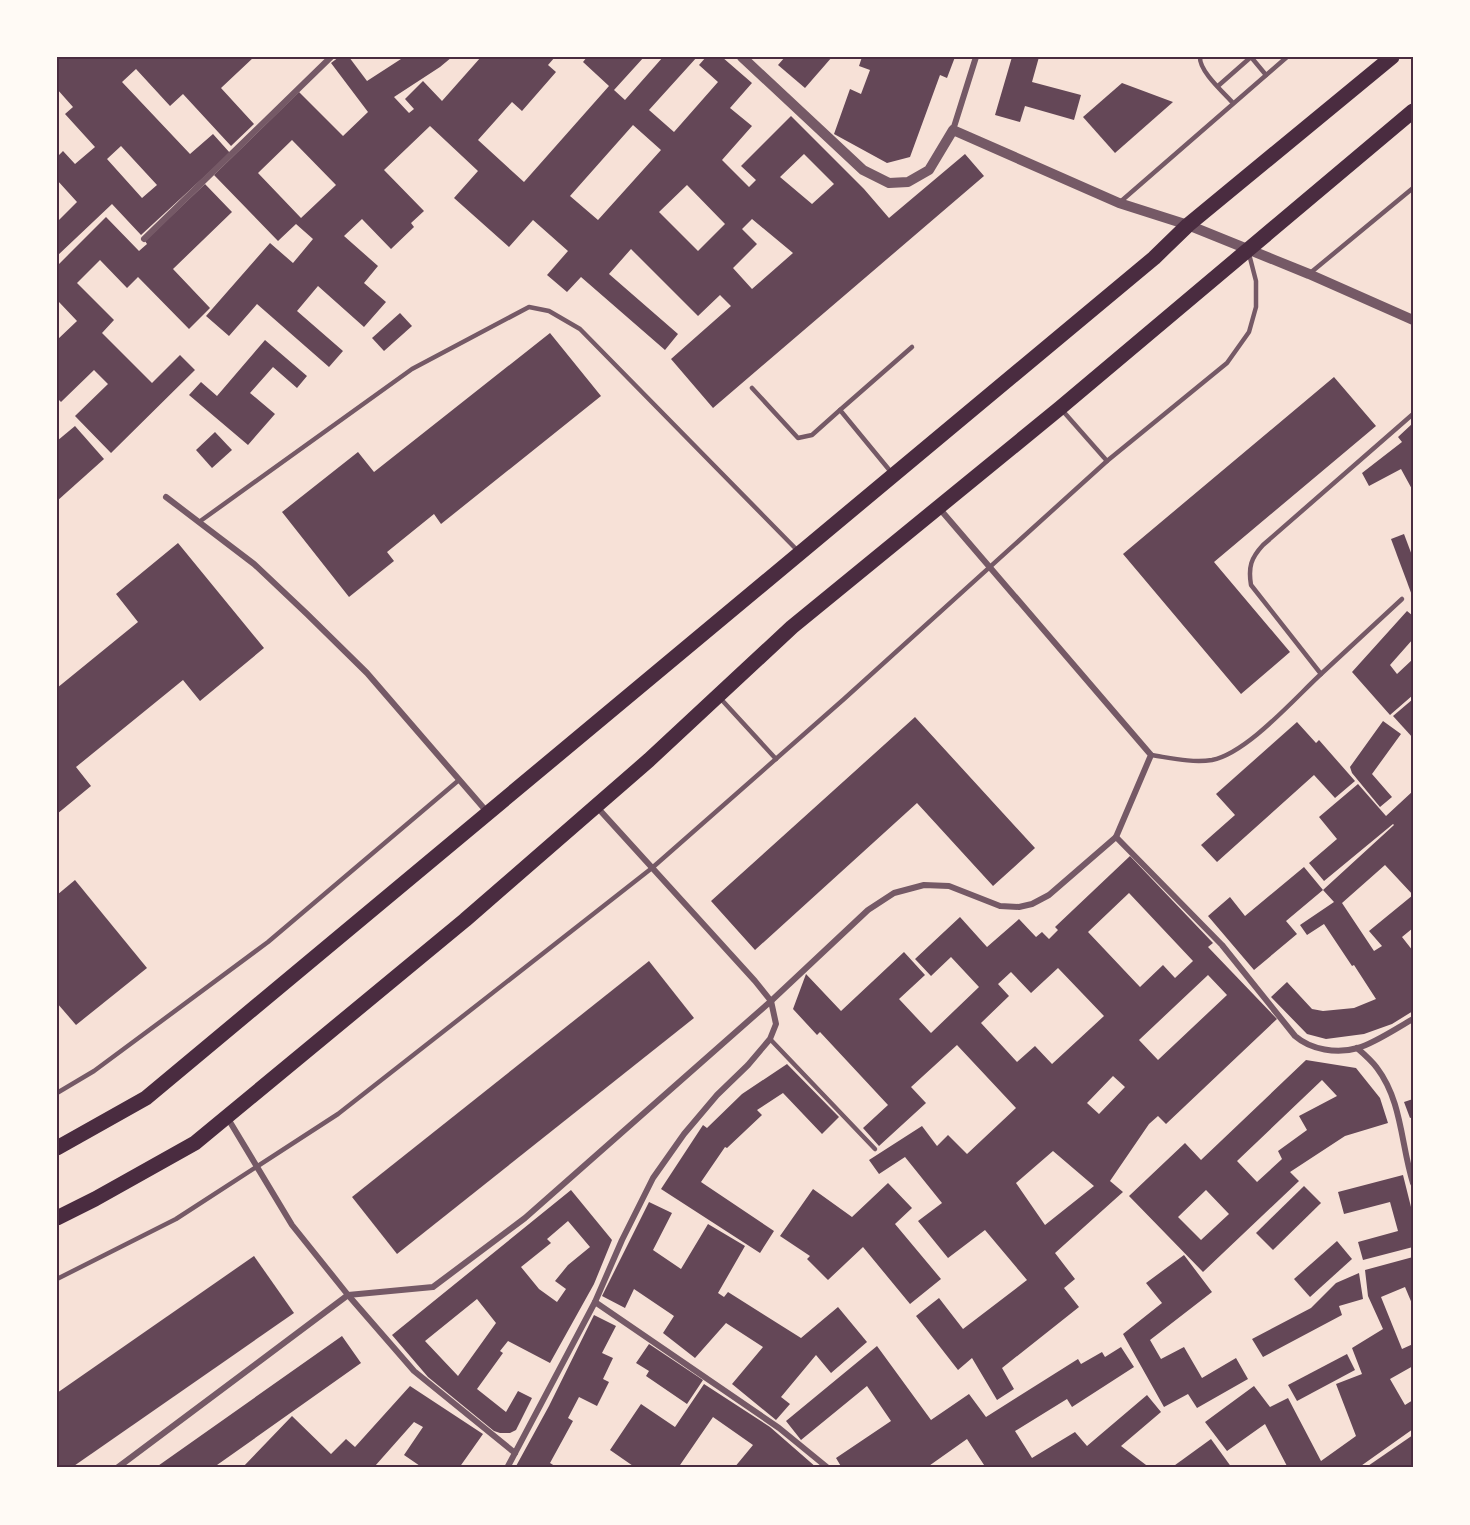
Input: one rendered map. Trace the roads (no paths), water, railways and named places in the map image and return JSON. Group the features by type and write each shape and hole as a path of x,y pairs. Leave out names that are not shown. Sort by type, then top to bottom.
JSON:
{"main road":[{"path":"57,1148 146,1098 1154,258 1188,225 1392,57"},
{"path":"57,1218 195,1143 465,920 596,806 792,627 1060,408 1413,111"}],"street":[{"path":"144,239 331,57"},
{"path":"742,57 863,171 889,183 908,182 929,170 953,130 976,57"},
{"path":"953,130 1119,203 1188,225 1309,274 1413,320"},
{"path":"166,497 254,564 314,621 367,674 488,813"},
{"path":"117,1468 348,1295 433,1287 525,1218 771,1001 868,910 894,893 924,885 949,886 1000,906 1019,907 1032,904 1049,895 1116,837 1151,755 939,508"},
{"path":"507,1468 595,1302 622,1240 653,1178 684,1134 717,1095 771,1039 776,1024 771,1001 596,806"},
{"path":"1116,837 1222,945 1295,1036 1304,1044 1316,1049 1357,1048 1413,1019"},
{"path":"1357,1048 1377,1068 1389,1088 1399,1115 1413,1183"},
{"path":"227,1116 292,1225 348,1295 414,1371 515,1453"},
{"path":"595,1302 779,1428 828,1468"}],"lane":[{"path":"1200,57 1204,70 1233,104"},
{"path":"1218,86 1251,57 1266,75"},
{"path":"1119,203 1287,57"},
{"path":"1309,274 1413,188"},
{"path":"57,1279 176,1219 339,1114 652,868 1107,461 1227,363 1249,332 1256,307 1256,281 1248,250"},
{"path":"199,522 412,369 530,307 549,311 580,329 800,553"},
{"path":"752,388 798,438 812,435 912,347"},
{"path":"1060,408 1107,461"},
{"path":"840,410 894,475"},
{"path":"1321,674 1251,585 1249,572 1252,557 1413,414"},
{"path":"1151,755 1198,761 1225,756 1247,743 1402,599"},
{"path":"718,696 776,759"},
{"path":"57,1093 94,1071 268,942 459,780"},
{"path":"771,1039 875,1149"}]}
